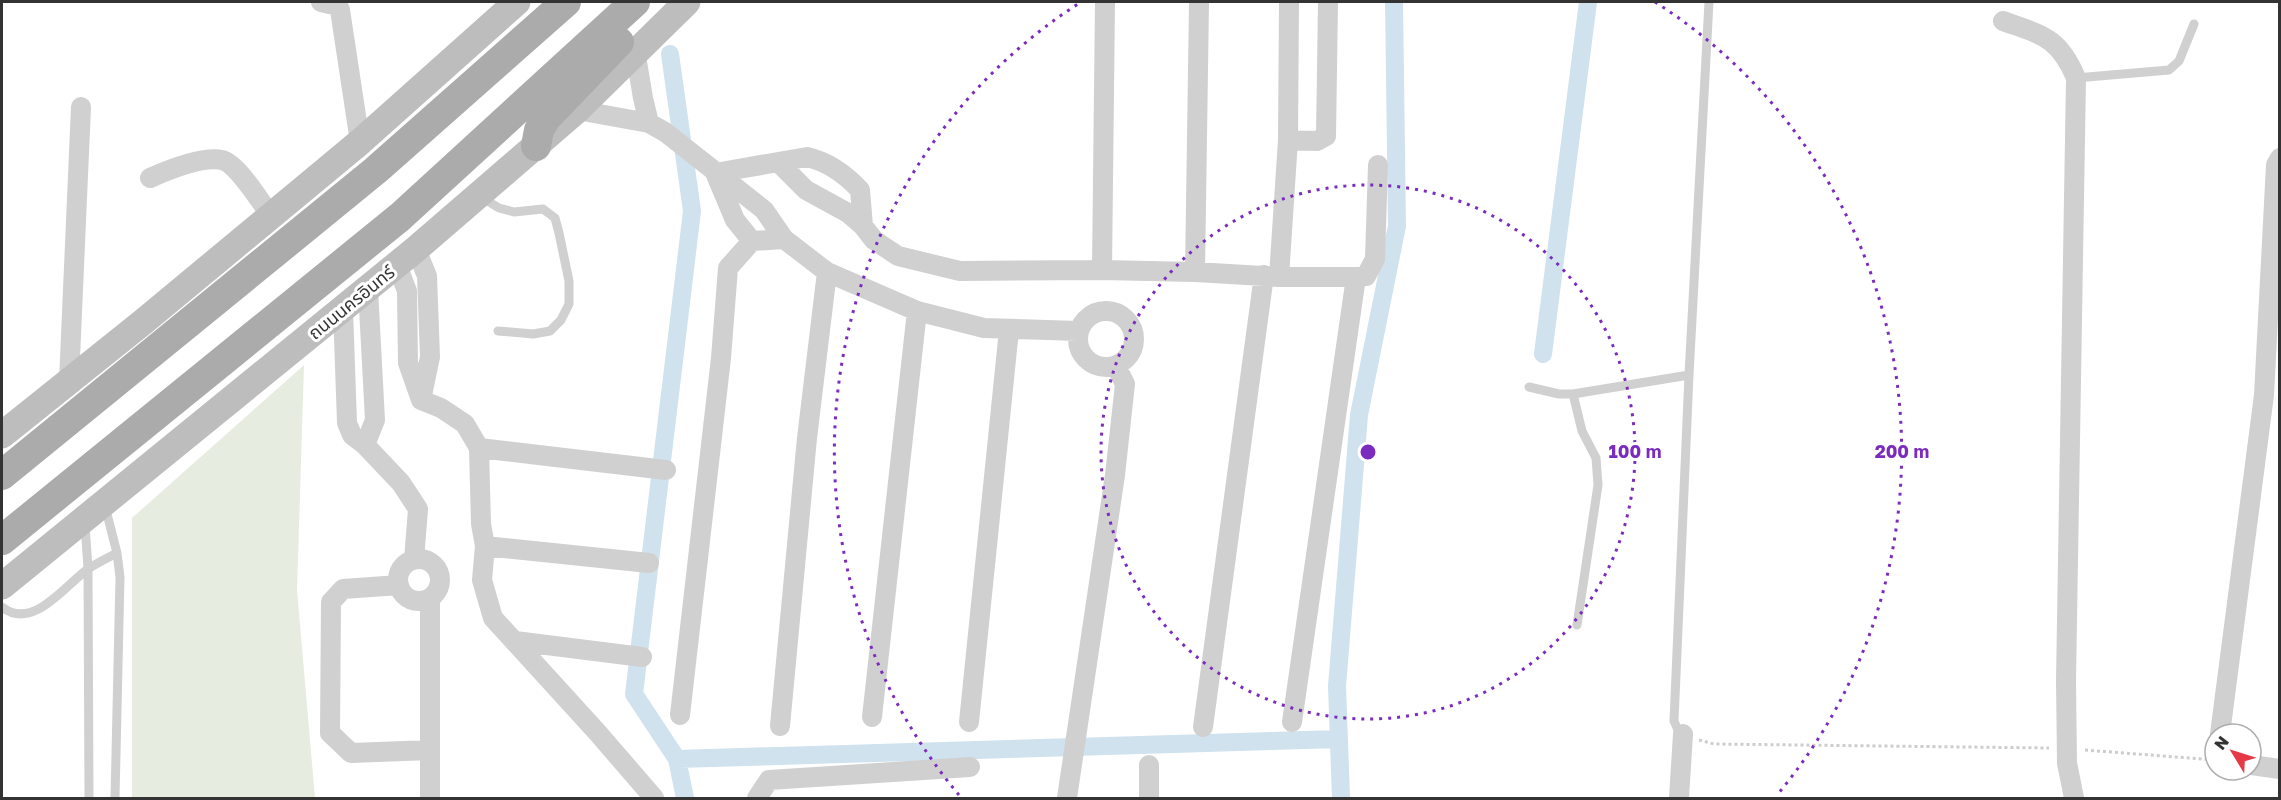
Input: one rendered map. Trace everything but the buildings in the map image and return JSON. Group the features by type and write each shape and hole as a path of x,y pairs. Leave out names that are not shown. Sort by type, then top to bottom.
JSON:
{"main road":[{"path":"4,428 69,381 271,216 360,142 517,2"},
{"path":"539,26 555,2"},
{"path":"2,475 367,177 566,2"},
{"name":"ถนนนครอินทร์","path":"2,540 400,217 635,2"},
{"path":"536,146 538,130 546,118 655,2"},
{"name":"ถนนนครอินทร์","path":"2,586 407,257 577,110 635,50 687,2"}],"street":[{"path":"321,2 338,6 340,10 360,142"},
{"path":"1102,270 1105,2"},
{"path":"1195,272 1199,2"},
{"path":"1203,727 1271,276 1288,140 1289,2"},
{"path":"1288,140 1317,141 1326,136 1328,2"},
{"path":"2003,21 2041,35 2055,43 2068,59 2076,78 2066,748 2074,798"},
{"path":"635,50 642,98 649,123"},
{"path":"69,381 81,107"},
{"path":"577,110 649,123 665,132 764,210 784,239 827,272 917,311 984,328 1078,331"},
{"path":"715,173 807,157 820,160 841,172 860,190 863,226"},
{"path":"2222,722 2264,395 2276,165 2280,158"},
{"path":"150,178 204,160 223,160 240,175 271,216"},
{"path":"779,163 806,190 848,213 874,240 898,256 960,271 1102,270 1271,276 1366,276 1375,259 1378,165"},
{"path":"715,173 735,220 752,240"},
{"path":"680,715 721,358 728,268 752,240 784,239"},
{"path":"407,257 427,276 430,357 421,400 441,408 465,424 479,448 481,524 485,546 482,580 493,618 654,798"},
{"path":"780,726 806,449 827,272"},
{"path":"1292,722 1356,276"},
{"path":"365,445 375,420 368,289"},
{"path":"343,309 347,423 352,435 365,445 400,483 418,509 414,560"},
{"path":"1108,310 1120,314 1130,323 1134,335 1133,348 1127,359 1116,366 1109,368 1095,366 1084,358 1078,345 1078,331 1085,320 1095,313 1108,310"},
{"path":"872,717 917,311"},
{"path":"969,722 1009,330"},
{"path":"1068,790 1115,475 1125,384 1116,366"},
{"path":"479,448 666,470"},
{"path":"485,546 649,563"},
{"path":"414,560 427,560 433,564 440,575 438,589 430,599 423,601 411,600 405,596 399,585 399,573 403,567 414,560"},
{"path":"399,585 343,589 331,602 330,733 351,753 430,750"},
{"path":"430,599 430,798"},
{"path":"515,641 642,657"},
{"path":"1679,798 1683,734"},
{"path":"1149,765 1149,798"},
{"path":"757,798 769,780 970,767"},
{"path":"2263,767 2280,770"}],"lane":[{"path":"1683,734 1678,730 1674,721 1689,375 1709,2"},
{"path":"2076,78 2169,70 2179,61 2194,24"},
{"path":"478,196 499,208 514,212 543,209 555,218 569,281 568,304 561,320 550,331 533,334 498,331"},
{"path":"1529,387 1559,394 1573,394 1689,375"},
{"path":"1573,394 1582,431 1596,458 1598,485 1577,625"},
{"path":"94,512 117,553 120,577 115,798"},
{"path":"89,798 88,568 94,512"},
{"path":"2,607 18,615 44,607 88,568 117,553"}],"path":[{"path":"1683,734 1714,744 2066,748 2203,759"}],"shaded area":[{"path":"304,365 297,590 315,798 132,798 132,518"}],"waterway":[{"path":"1341,798 1337,686 1359,415 1397,226 1394,2"},
{"path":"1543,354 1588,2"},
{"path":"670,54 692,211 634,694 677,759 685,798"},
{"path":"677,759 1339,739"}]}
